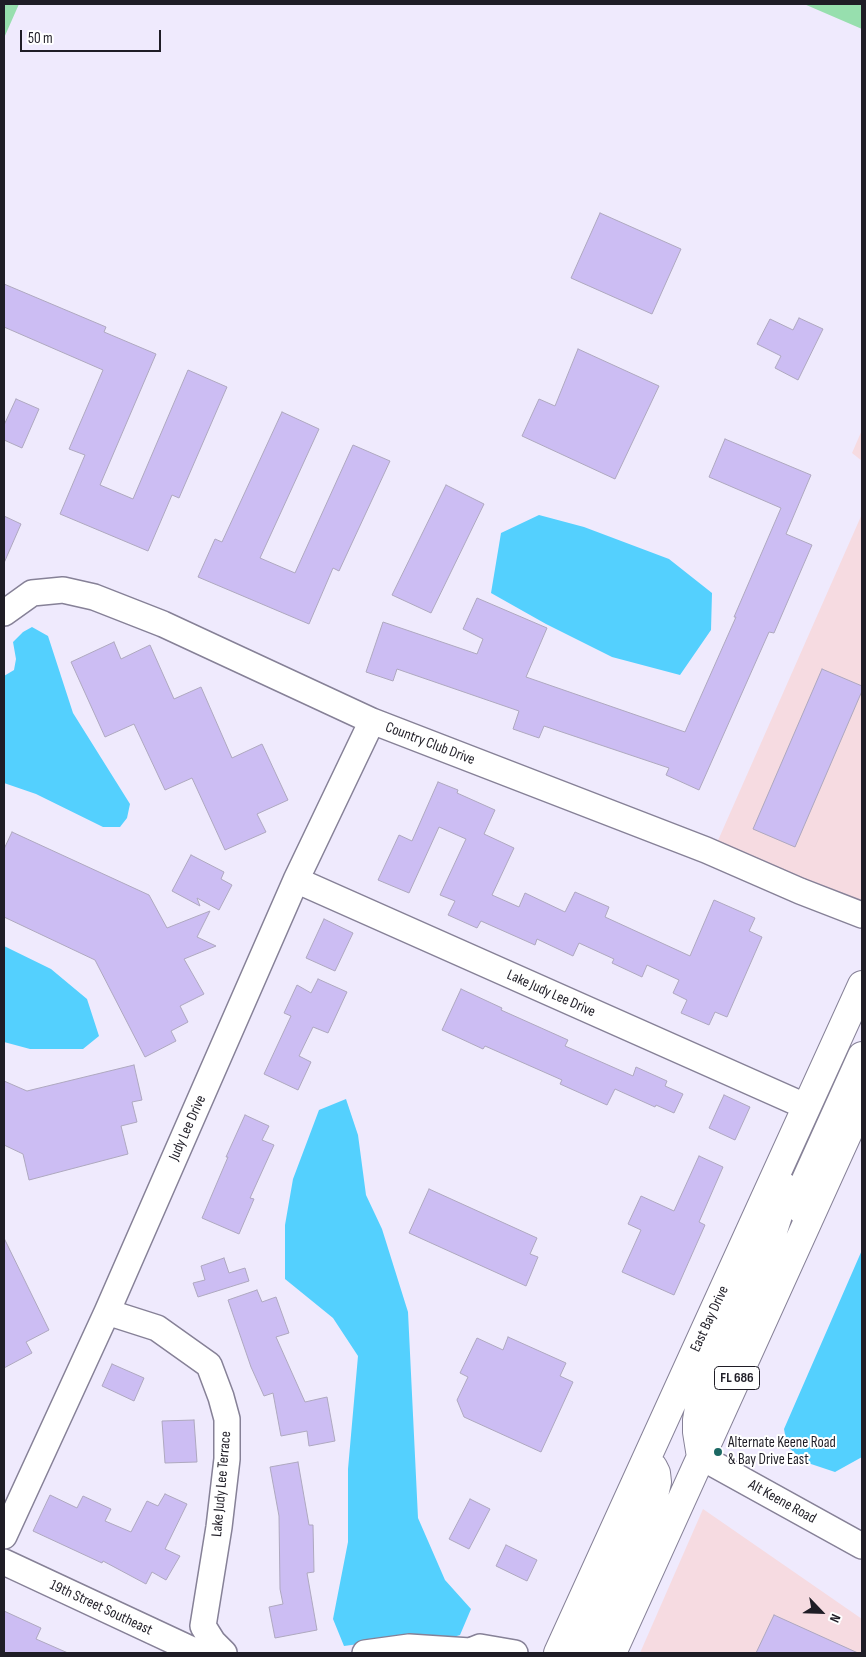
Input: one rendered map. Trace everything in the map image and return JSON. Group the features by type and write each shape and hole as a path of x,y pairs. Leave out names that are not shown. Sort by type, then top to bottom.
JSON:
{"main road":[{"name":"East Bay Drive","path":"558,1653 862,985"},
{"path":"807,1224 802,1199 806,1180 862,1056"},
{"name":"FL 686","path":"612,1653 862,1102"},
{"path":"701,1457 697,1432 699,1408 761,1269 783,1192 786,1175 782,1161"},
{"path":"584,1653 654,1495 657,1482 656,1473 653,1467 645,1462"}],"street":[{"name":"Country Club Drive","path":"4,613 32,593 63,590 94,597 163,624 372,721 706,850 800,891 862,915"},
{"name":"Judy Lee Drive","path":"4,1536 106,1312 296,880 372,721"},
{"name":"Lake Judy Lee Drive","path":"296,880 806,1108"},
{"name":"Lake Judy Lee Terrace","path":"106,1312 157,1328 209,1364 221,1397 227,1419 227,1458 220,1527 203,1626 213,1642 224,1653"},
{"name":"Alt Keene Road","path":"701,1457 862,1546"},
{"name":"19th Street Southeast","path":"4,1562 199,1653"},
{"path":"365,1653 410,1647 470,1651 480,1647 515,1653"}],"shaded area":[{"path":"862,430 862,461 852,453"},
{"path":"862,514 862,905 716,845"},
{"path":"703,1509 862,1619 862,1653 640,1653"}],"green space":[{"path":"4,4 19,4 4,38"},
{"path":"804,4 862,4 862,29"}],"water":[{"path":"539,515 584,527 669,559 712,593 711,630 680,675 612,657 546,624 491,593 501,533"},
{"path":"32,627 48,636 73,713 130,804 127,818 120,827 103,827 36,794 4,783 4,676 14,670 16,659 13,642 23,632"},
{"path":"4,946 51,969 87,999 99,1036 83,1049 30,1049 4,1042"},
{"path":"346,1099 358,1135 366,1195 382,1229 408,1312 418,1518 445,1580 471,1609 460,1635 444,1640 410,1637 344,1646 333,1619 348,1542 348,1469 358,1356 333,1318 285,1279 285,1225 293,1179 319,1110"},
{"path":"862,1250 862,1457 835,1472 805,1462 787,1446 784,1429"}],"building":[{"path":"600,213 681,249 652,314 571,278"},
{"path":"4,284 106,327 104,332 156,354 100,485 133,499 188,370 227,387 179,498 172,495 148,551 60,514 85,455 69,449 103,370 4,327"},
{"path":"799,318 823,329 798,380 775,368 781,356 757,344 770,319 793,330"},
{"path":"578,349 659,386 615,479 522,436 539,399 555,406"},
{"path":"16,399 39,409 22,448 4,440 4,425"},
{"path":"282,412 319,429 260,558 295,573 353,445 390,461 339,571 333,568 309,624 198,577 215,539 222,542"},
{"path":"725,439 811,475 786,534 812,545 774,633 769,632 699,790 666,775 669,768 544,726 539,738 513,729 519,711 397,669 393,681 366,672 383,622 477,654 483,639 463,629 477,598 547,628 526,677 685,732 736,617 734,617 781,508 709,477"},
{"path":"446,485 484,504 431,613 392,595"},
{"path":"4,516 21,524 4,563"},
{"path":"114,642 121,659 150,645 174,699 201,687 232,758 262,744 288,800 257,814 266,832 225,850 192,778 165,790 134,724 105,737 71,662"},
{"path":"822,669 862,686 862,691 795,847 753,829"},
{"path":"438,782 458,790 457,793 495,810 484,834 514,848 492,895 519,907 525,893 565,912 575,892 609,907 605,917 690,956 714,900 755,918 749,931 762,937 727,1017 715,1012 709,1025 681,1013 687,1000 673,993 679,980 647,965 642,977 612,963 614,959 579,943 573,956 537,939 535,945 481,921 477,928 448,915 455,901 440,895 466,839 439,827 409,893 378,880 399,835 412,841"},
{"path":"12,832 149,895 167,928 210,911 197,937 216,946 184,959 204,994 180,1006 188,1022 171,1031 176,1041 145,1057 95,960 4,917 4,849"},
{"path":"191,855 224,872 221,879 232,885 219,910 197,898 200,906 172,891"},
{"path":"324,919 353,933 335,971 306,958"},
{"path":"318,979 347,992 328,1033 313,1027 299,1056 311,1062 298,1090 264,1074 291,1016 284,1013 297,985 311,993"},
{"path":"461,989 502,1008 501,1010 568,1040 565,1046 633,1076 636,1067 667,1081 665,1086 683,1094 674,1113 656,1105 655,1107 615,1089 607,1105 560,1084 562,1080 485,1046 483,1049 442,1030"},
{"path":"134,1065 142,1100 132,1102 137,1122 121,1126 128,1154 29,1180 23,1154 4,1145 4,1081 27,1091"},
{"path":"724,1095 750,1107 735,1140 709,1128"},
{"path":"245,1115 269,1126 262,1140 274,1145 250,1198 254,1199 239,1234 202,1218"},
{"path":"699,1156 723,1167 699,1222 705,1225 674,1295 622,1272 641,1230 628,1224 641,1196 674,1211"},
{"path":"429,1189 537,1238 530,1254 538,1257 526,1286 409,1233"},
{"path":"4,1238 49,1330 26,1342 32,1353 4,1368"},
{"path":"224,1258 229,1273 245,1268 249,1281 198,1297 193,1283 205,1280 201,1266"},
{"path":"257,1290 262,1302 276,1297 289,1333 276,1337 305,1402 327,1397 335,1441 309,1446 307,1431 281,1436 273,1393 264,1396 251,1367 228,1300"},
{"path":"508,1337 566,1363 560,1376 573,1382 541,1452 464,1417 457,1400 468,1377 460,1373 477,1338 503,1350"},
{"path":"112,1364 144,1378 134,1401 102,1386"},
{"path":"194,1420 197,1462 165,1463 162,1421"},
{"path":"298,1462 309,1525 313,1525 314,1572 307,1573 317,1630 275,1638 269,1607 283,1604 280,1589 279,1516 270,1467"},
{"path":"165,1494 187,1504 165,1549 180,1556 166,1580 152,1572 146,1584 103,1561 102,1563 33,1531 50,1495 77,1508 83,1496 111,1509 105,1521 131,1532 147,1501 158,1506"},
{"path":"470,1499 490,1509 469,1549 449,1539"},
{"path":"506,1545 537,1560 527,1581 496,1566"},
{"path":"4,1611 41,1628 36,1639 68,1653 4,1653"},
{"path":"774,1615 858,1653 756,1653"}],"place":[{"name":"Alternate Keene Road & Bay Drive East","path":"718,1452"}]}
